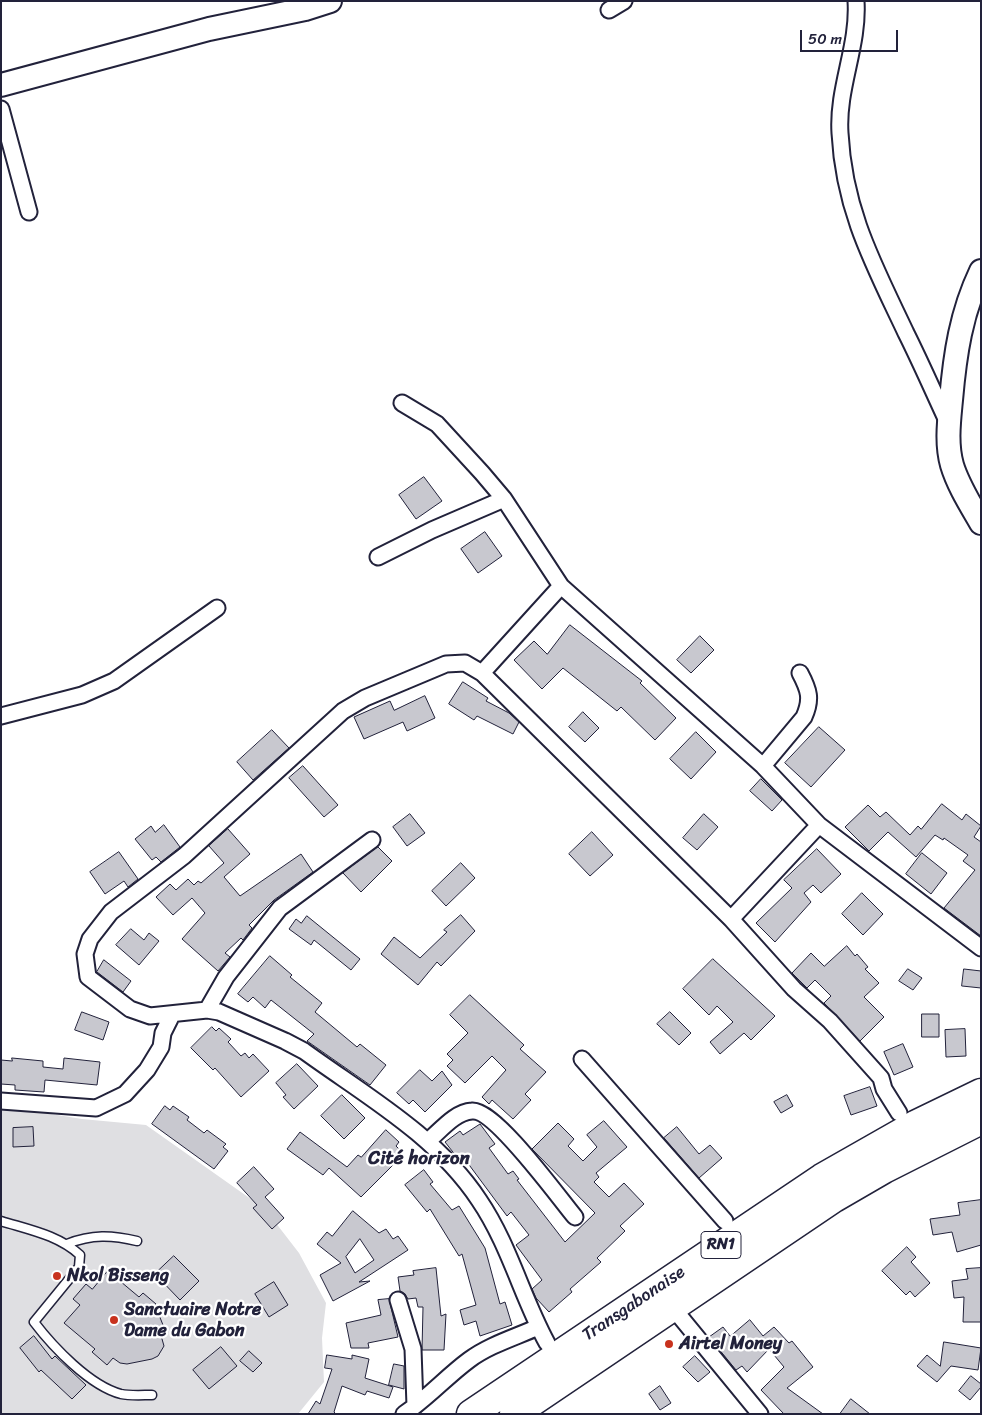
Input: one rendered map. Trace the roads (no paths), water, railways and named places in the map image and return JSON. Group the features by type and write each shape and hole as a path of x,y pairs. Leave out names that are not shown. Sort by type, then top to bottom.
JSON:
{"highway":[{"name":"Transgabonaise","path":"471,1414 822,1178 917,1124 981,1093"},
{"name":"Transgabonaise","path":"514,1414 834,1198 884,1169 981,1120"}],"street":[{"path":"1,85 298,5 330,1"},
{"path":"610,10 624,1"},
{"path":"856,1 857,17 843,88 840,131 850,201 860,235 872,264 949,424"},
{"path":"1,109 29,212"},
{"path":"981,271 961,323 955,352 949,424 952,465 961,488 981,523"},
{"path":"402,403 437,424 504,498 561,586 661,672 763,766 819,825 981,948"},
{"path":"378,558 432,530 504,498"},
{"path":"482,673 561,586"},
{"path":"1,716 82,695 114,681 216,608"},
{"path":"547,1343 538,1328 510,1257 478,1199 428,1140 304,1051 286,1041 219,1012 206,1010 150,1016 130,1009 88,977 85,954 90,939 111,912 184,856 343,710 446,664 465,663 482,673 731,918 794,989 830,1021 868,1061 881,1078 884,1089 899,1113"},
{"path":"763,766 804,718 810,698 800,674"},
{"path":"731,918 819,825"},
{"path":"206,1010 226,977 280,908 372,840"},
{"path":"1,1101 96,1108 125,1094 148,1070 161,1046 164,1033 172,1015"},
{"path":"582,1059 725,1221"},
{"path":"428,1140 461,1113 474,1110 485,1114 513,1141 576,1217"},
{"path":"398,1300 413,1349 410,1410"},
{"path":"673,1308 760,1414"},
{"path":"410,1410 481,1352 538,1328"}],"lane":[{"path":"1,1221 52,1236 67,1244 80,1256 79,1267 34,1322 48,1340 94,1381 121,1394 152,1395"},
{"path":"67,1244 83,1238 104,1235 137,1241"}],"place":[{"name":"Nkol Bisseng","path":"57,1276"},
{"name":"Sanctuaire Notre Dame du Gabon","path":"114,1320"},
{"name":"Airtel Money","path":"669,1344"}],"district":[{"name":"Cité horizon","path":"419,1159"}]}
